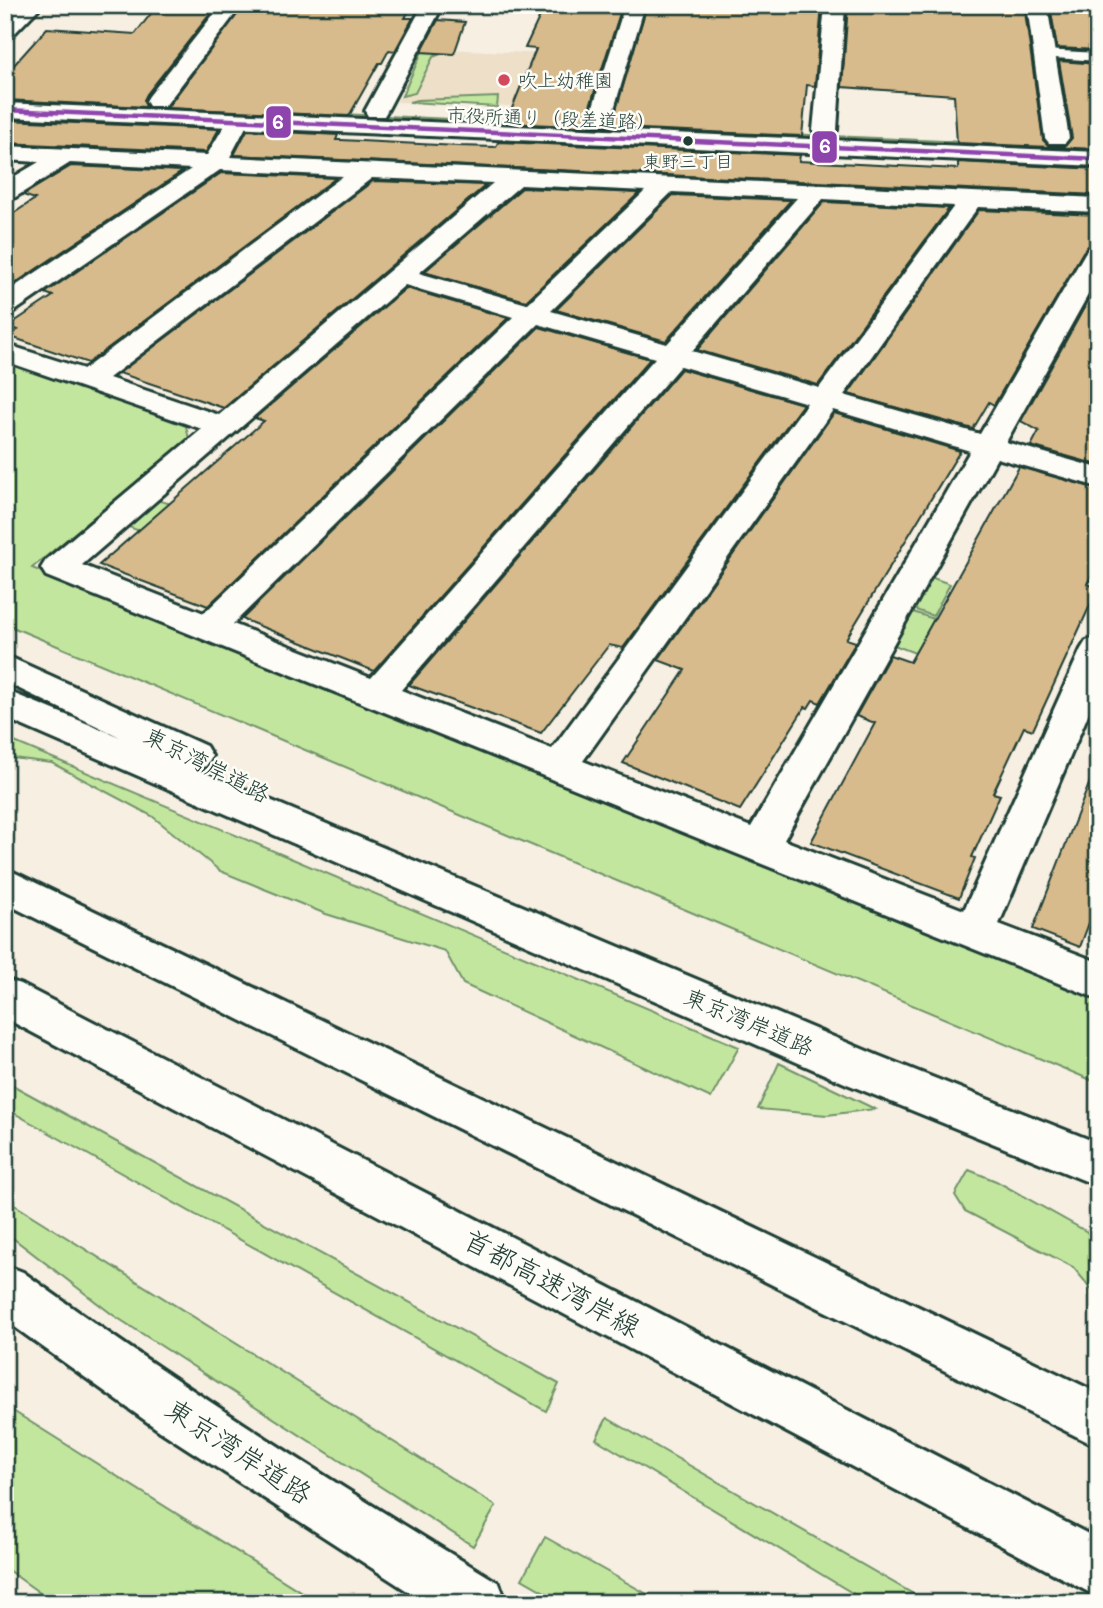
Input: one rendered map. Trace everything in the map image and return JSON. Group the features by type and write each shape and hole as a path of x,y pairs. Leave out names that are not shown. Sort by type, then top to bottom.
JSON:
{"main road":[{"path":"5,32 32,5"},
{"path":"157,101 232,5"},
{"path":"376,111 433,5"},
{"path":"600,120 635,5"},
{"path":"825,130 835,5"},
{"path":"1037,5 1058,138"},
{"name":"市役所通り（段差道路）","path":"5,94 1098,141"},
{"name":"市役所通り（段差道路）","path":"5,110 1098,159"},
{"path":"5,305 214,164 237,121"},
{"path":"5,153 1098,205"},
{"path":"5,193 65,156"},
{"path":"88,380 368,169"},
{"path":"514,178 58,568 1098,981"},
{"path":"208,629 665,185"},
{"path":"376,696 816,192"},
{"path":"558,768 971,199"},
{"path":"760,847 1098,253"},
{"path":"401,276 1098,478"},
{"path":"5,352 222,426"},
{"path":"975,932 1098,649"},
{"name":"東京湾岸道路","path":"5,667 221,769 403,873"},
{"name":"東京湾岸道路","path":"5,703 863,1070 1098,1166"},
{"path":"5,884 1098,1422"},
{"name":"首都高速湾岸線","path":"5,997 1098,1569"},
{"name":"東京湾岸道路","path":"5,1289 72,1340 216,1437 479,1603"}],"lane":[{"path":"1044,54 1098,57"}],"shaded area":[{"name":"吹上幼稚園","path":"424,48 607,57 591,109 397,102"}],"green space":[{"path":"426,43 445,44 441,54 433,57 415,93 402,96"},
{"path":"498,97 497,107 409,102 417,100"},
{"path":"5,99 1098,148 1098,153 5,104"},
{"path":"5,360 186,426 189,439 32,568 1098,996 1098,1083 5,624"},
{"path":"156,500 172,504 145,533 126,526"},
{"path":"930,577 950,584 933,616 913,609"},
{"path":"913,612 934,619 915,653 894,645"},
{"path":"5,738 739,1047 711,1098 463,984 445,951 326,914 220,871 152,816 52,763 5,757"},
{"path":"779,1063 875,1109 827,1115 758,1109"},
{"path":"5,1081 559,1384 546,1411 5,1108"},
{"path":"969,1170 996,1181 1098,1238 1098,1297 1073,1267 965,1211 955,1195"},
{"path":"5,1199 496,1506 473,1546 113,1315 5,1232"},
{"path":"5,1406 319,1603 54,1603 5,1568"},
{"path":"607,1418 929,1603 869,1603 596,1439"},
{"path":"545,1537 663,1603 564,1603 522,1579"}],"building":[{"path":"175,5 217,5 147,94 144,100 146,107 5,100 5,75 47,28 135,34 153,11 169,12"},
{"path":"244,5 412,5 405,18 413,18 395,51 389,50 382,63 379,63 349,116 167,108"},
{"path":"545,5 622,7 586,118 592,127 506,123 536,49 525,48"},
{"path":"647,5 822,5 815,86 807,85 802,136 597,127 608,127 613,120"},
{"path":"848,5 1024,5 1043,140 1049,146 1065,146 1072,138 1059,61 1098,64 1098,149 957,143 954,95 842,87"},
{"path":"1050,5 1093,5 1094,10 1098,10 1098,50 1057,48"},
{"path":"438,20 465,22 454,54 421,52"},
{"path":"5,120 219,129 206,152 5,143"},
{"path":"247,130 338,135 336,140 458,146 496,147 498,142 800,155 799,161 958,169 958,162 1098,169 1098,195 234,155"},
{"path":"71,166 183,171 14,284 5,281 5,219 35,199 23,195"},
{"path":"221,173 336,178 88,363 8,336 18,330 8,326 53,296 45,293"},
{"path":"373,181 486,185 224,408 119,373"},
{"path":"522,188 639,193 526,301 424,272"},
{"path":"673,195 791,200 666,341 556,310"},
{"path":"824,202 949,208 818,385 697,350"},
{"path":"979,210 1098,215 1098,243 1088,246 1083,252 994,405 989,402 973,429 848,394"},
{"path":"1098,283 1098,465 1031,446 1039,431 1021,421"},
{"path":"406,288 508,318 208,606 99,565 264,421 255,418"},
{"path":"539,327 650,359 374,671 242,619"},
{"path":"681,369 803,404 623,648 609,645 541,733 409,685"},
{"path":"834,413 960,451 846,639 856,642 820,703 813,700 808,708 805,707 740,810 623,763 685,670 658,660"},
{"path":"1019,467 1098,489 1098,562 1087,584 1098,588 1033,730 1024,727 993,793 1000,795 972,857 975,858 959,898 811,842 875,723 856,716 890,655 910,662"},
{"path":"1096,766 1098,926 1089,923 1080,947 1033,929"}],"transit line":[{"name":"6","path":"5,110 1098,159"}],"place":[{"name":"吹上幼稚園","path":"504,80"},
{"name":"東野三丁目","path":"688,141"}]}
